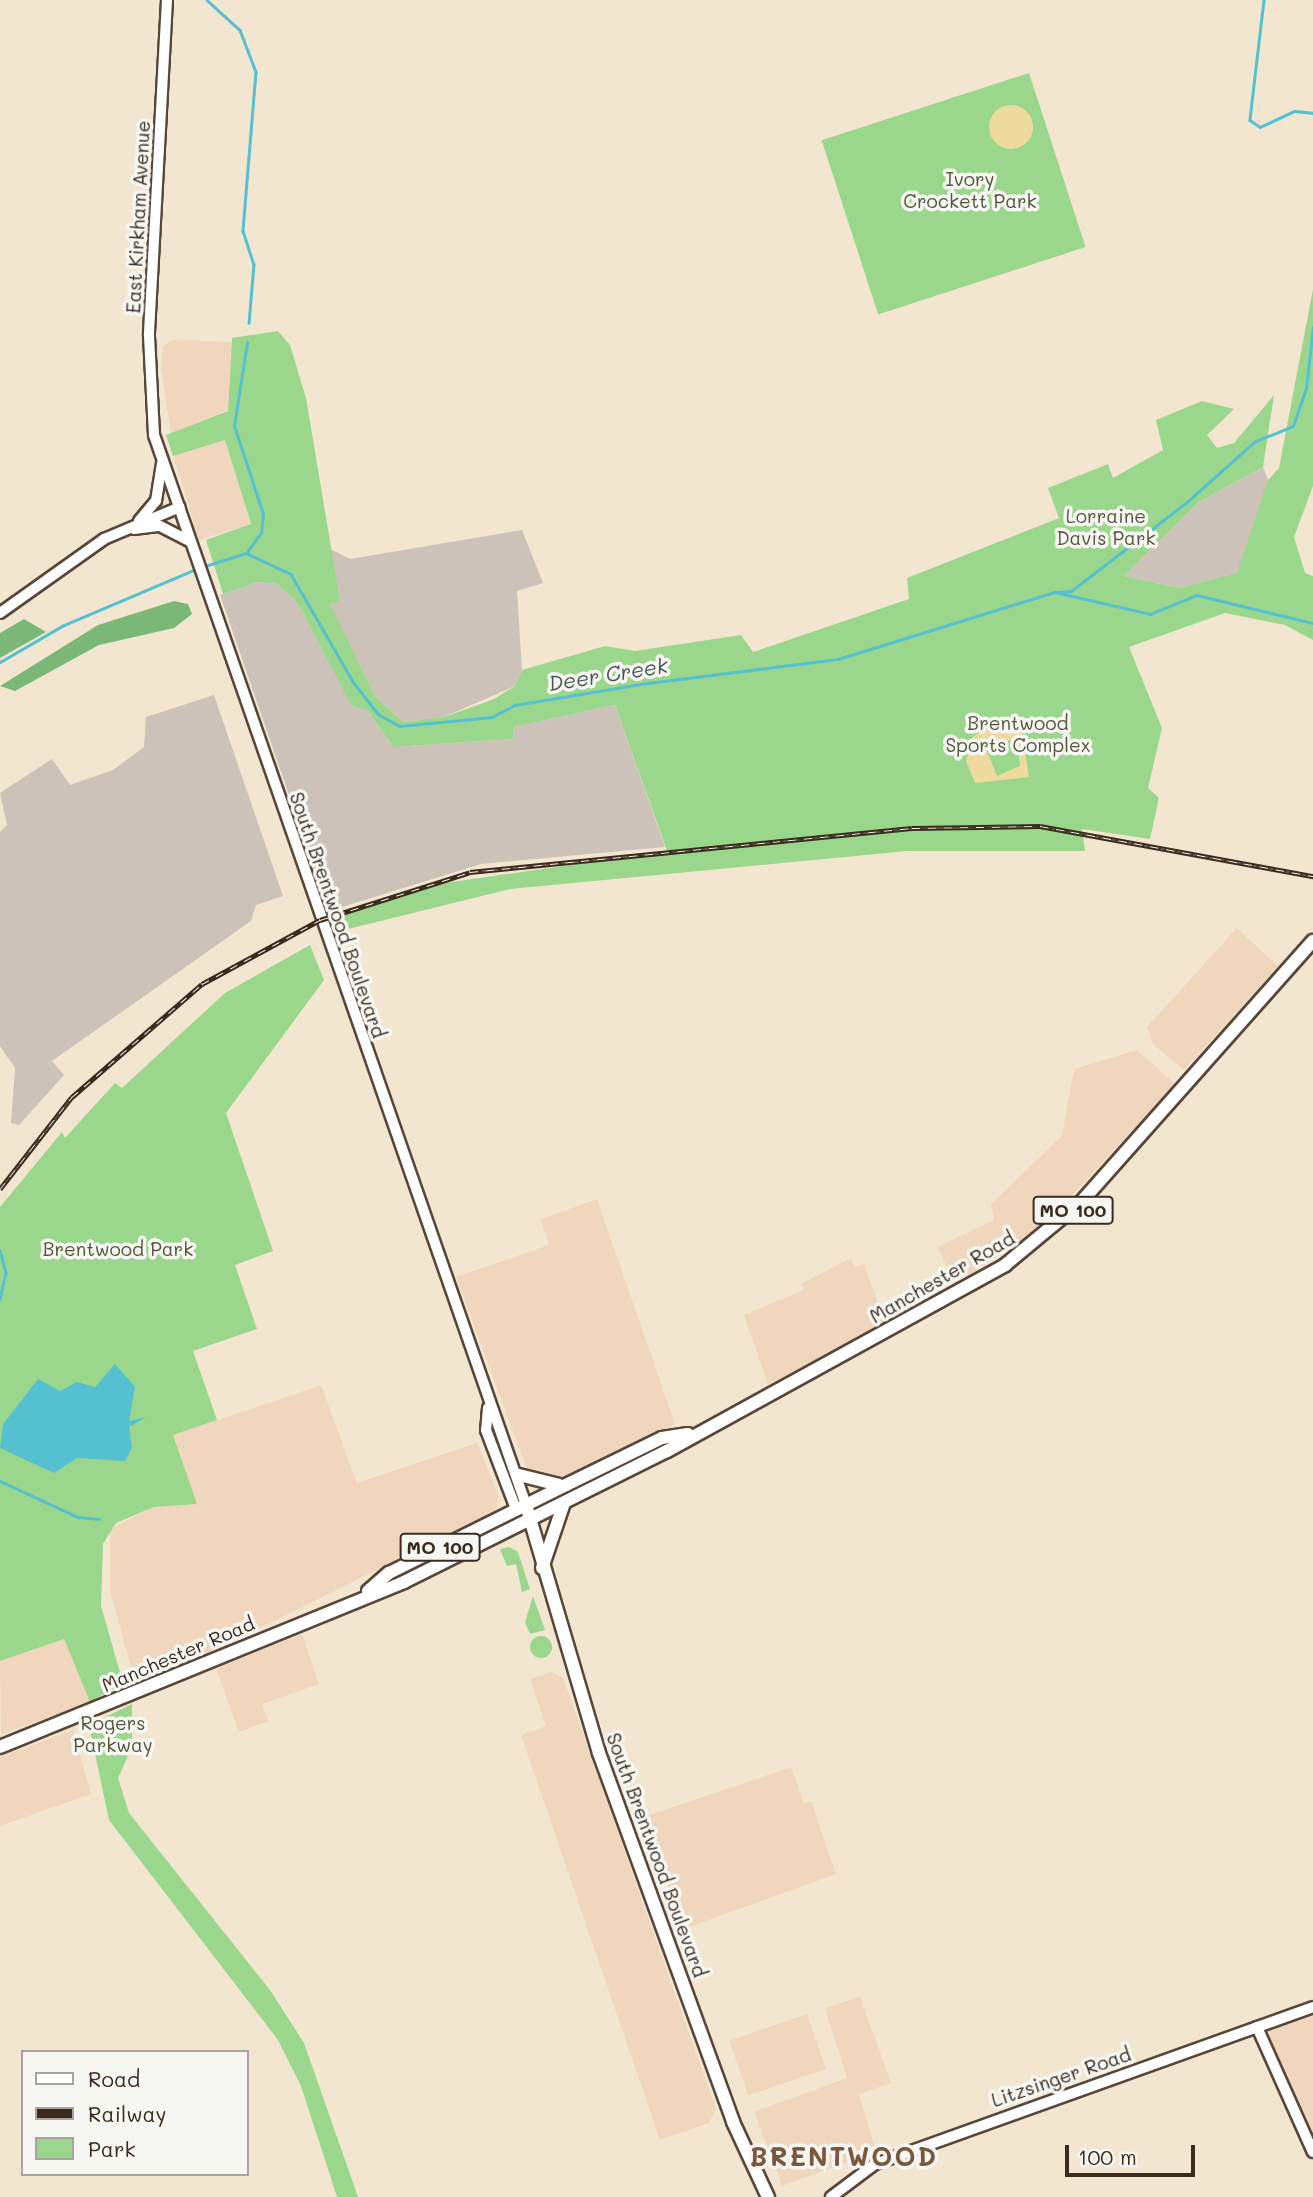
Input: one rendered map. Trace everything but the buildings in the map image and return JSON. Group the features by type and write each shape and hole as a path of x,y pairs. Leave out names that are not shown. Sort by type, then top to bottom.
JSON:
{"main road":[{"name":"East Kirkham Avenue","path":"154,435 149,336 167,0"},
{"name":"South Brentwood Boulevard","path":"154,435 488,1408 501,1425 519,1475 521,1507"},
{"path":"134,524 156,501 162,461"},
{"path":"0,614 104,539 134,524 180,508"},
{"path":"104,539 160,526 190,541"},
{"name":"Manchester Road","path":"0,1747 368,1591 404,1582 566,1501 688,1434 814,1372 1042,1239 1313,941"},
{"name":"South Brentwood Boulevard","path":"488,1408 486,1430 526,1521 599,1753 733,2122 769,2195"},
{"name":"Manchester Road","path":"368,1591 388,1573 521,1507 662,1438 688,1434"},
{"path":"519,1475 538,1484 566,1485"},
{"path":"541,1572 550,1531 566,1501"},
{"name":"Litzsinger Road","path":"831,2197 875,2164 1313,2007"},
{"path":"1257,2027 1313,2152"}],"shaded area":[{"path":"171,340 231,342 228,410 171,433 161,368 163,347"},
{"path":"225,440 251,524 199,540 173,456"},
{"path":"1263,467 1268,480 1256,533 1238,573 1179,588 1124,576 1199,502"},
{"path":"522,530 543,583 517,591 522,670 515,686 444,717 403,722 375,696 329,604 340,601 330,549 350,559"},
{"path":"258,582 277,584 298,604 351,704 368,711 393,747 513,739 514,727 615,705 665,847 481,864 329,911 220,595"},
{"path":"214,695 283,896 256,905 251,921 52,1061 64,1075 19,1125 11,1123 15,1068 0,1046 0,832 7,825 0,793 52,759 70,785 113,770 144,747 146,717"},
{"path":"1237,928 1278,966 1184,1070 1154,1045 1147,1027"},
{"path":"1137,1050 1175,1084 1043,1227 967,1276 953,1278 937,1247 994,1220 991,1204 1062,1136 1074,1069"},
{"path":"597,1199 675,1424 556,1481 528,1472 456,1277 549,1245 541,1219"},
{"path":"851,1258 855,1267 864,1264 885,1322 768,1385 744,1315 804,1290 801,1284"},
{"path":"321,1385 357,1483 477,1443 498,1494 497,1510 230,1643 135,1682 110,1590 110,1529 154,1507 196,1504 173,1435"},
{"path":"302,1634 319,1684 262,1704 268,1721 239,1732 216,1669"},
{"path":"64,1639 90,1702 1,1734 0,1661"},
{"path":"552,1672 563,1678 716,2109 709,2123 660,2140 521,1735 546,1726 530,1679"},
{"path":"73,1730 91,1794 0,1826 0,1757"},
{"path":"791,1767 804,1803 811,1801 836,1874 684,1929 641,1818"},
{"path":"860,1997 891,2083 859,2094 876,2151 782,2186 754,2112 847,2078 825,2008"},
{"path":"807,2014 826,2069 748,2096 729,2041"},
{"path":"1313,2014 1313,2139 1266,2037 1270,2029"}],"green space":[{"name":"Ivory Crockett Park","path":"1029,73 1086,247 878,314 822,140"},
{"path":"1313,289 1313,486 1294,537 1305,573 1313,576 1313,640 1285,625 1225,613 1129,647 1162,728 1148,788 1159,798 1150,839 1082,829 1085,851 907,851 510,889 340,931 334,918 438,884 667,851 615,705 514,727 513,739 393,747 368,711 351,705 298,604 277,584 258,582 223,594 206,540 251,524 225,440 173,456 166,435 228,411 232,338 278,331 290,345 306,398 340,601 330,604 375,696 403,722 444,717 494,699 515,686 522,670 605,646 635,651 741,635 753,652 909,599 907,578 1059,518 1048,488 1108,464 1113,478 1163,450 1156,420 1202,401 1234,409 1207,435 1217,448 1234,443 1274,395 1263,467 1199,502 1124,576 1179,588 1237,573 1268,480 1279,468"},
{"path":"174,601 188,604 192,614 174,628 99,645 15,691 0,686 98,625"},
{"path":"24,619 46,632 0,658 0,633"},
{"name":"Brentwood Park","path":"310,945 324,980 226,1113 273,1251 235,1265 257,1329 193,1351 217,1420 173,1435 197,1504 154,1507 116,1523 103,1544 101,1606 123,1683 90,1702 64,1639 0,1661 0,1207 62,1132 65,1138 115,1083 122,1088 225,993"},
{"path":"509,1547 518,1552 530,1589 522,1592 516,1564 507,1566 500,1549"},
{"path":"533,1596 545,1630 530,1634 525,1622"},
{"path":"541,1636 549,1639 552,1647 549,1655 541,1658 533,1655 530,1647 533,1639"},
{"name":"Rogers Parkway","path":"132,1704 132,1747 118,1778 129,1813 270,1990 304,2043 358,2197 337,2197 301,2086 278,2040 109,1820 89,1725"}],"sand":[{"path":"1011,105 1026,112 1033,127 1026,142 1011,149 996,142 989,127 996,112"},
{"path":"1010,721 1022,731 1029,777 975,783 966,761 973,737 993,722","holes":["1010,740 1018,745 1020,766 997,776 986,749"]}],"water":[{"path":"115,1364 135,1387 129,1421 146,1417 129,1427 132,1448 125,1461 77,1458 54,1473 0,1448 3,1424 38,1379 60,1391 77,1382 95,1387"}],"waterway":[{"path":"207,0 240,30 256,72 243,231 254,264 249,323"},
{"path":"1264,0 1250,120 1260,127 1295,111 1313,113"},
{"path":"1058,592 1071,591 1187,502 1254,442 1293,426 1306,389 1313,327"},
{"path":"247,343 234,426 263,514 261,533 247,552"},
{"name":"Deer Creek","path":"202,567 246,553 291,574 354,683 378,714 400,726 492,717 515,705 640,684 838,659 1055,592 1150,614 1197,595 1313,623"},
{"name":"Deer Creek","path":"0,662 62,626 196,569"},
{"name":"Deer Creek","path":"0,1250 6,1273 0,1299"},
{"path":"0,1481 78,1517 99,1519"}],"railway":[{"path":"0,1189 72,1097 202,984 320,920 470,872 912,828 1040,826 1313,876"}],"district":[{"name":"BRENTWOOD","path":"844,2157"}],"park label":[{"name":"Lorraine Davis Park","path":"1106,527"},
{"name":"Brentwood Sports Complex","path":"1018,734"}]}
